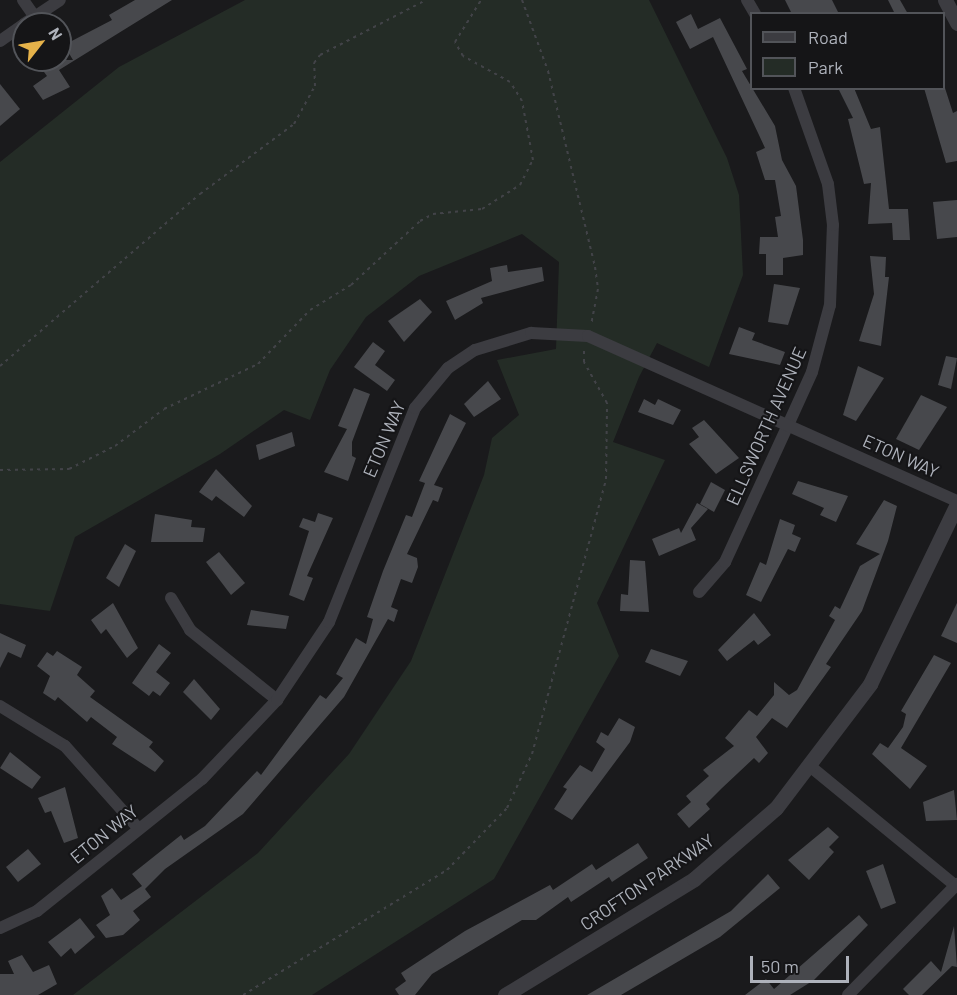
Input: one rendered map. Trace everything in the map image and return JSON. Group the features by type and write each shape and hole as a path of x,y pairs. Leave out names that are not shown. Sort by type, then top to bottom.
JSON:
{"street":[{"path":"43,12 60,0"},
{"path":"945,0 957,23"},
{"name":"ELLSWORTH AVENUE","path":"699,592 725,562 788,425 823,338 834,264 828,184 795,90"},
{"name":"ETON WAY","path":"0,928 37,911 224,760 277,699 329,622 402,433 431,385 475,350 503,338 557,332 588,336 957,502"},
{"name":"CROFTON PARKWAY","path":"504,995 693,879 776,808 811,768 870,684 957,502"},
{"path":"171,598 190,630 277,699"},
{"path":"0,706 65,746 139,829"},
{"path":"811,768 957,886 848,995"}],"path":[{"path":"0,366 200,194 294,123 315,86 314,63 320,55 426,0"},
{"path":"0,470 69,469 115,446 164,409 258,364 310,310 351,285 420,221 433,214 482,209 520,185 533,160 522,101 510,82 463,56 455,42 481,0"},
{"path":"243,995 447,870 507,808 532,754 606,478 607,403 582,358 598,290 595,267 548,71 522,0"}],"green space":[{"path":"245,0 649,0 727,158 739,195 743,275 709,367 657,343 639,377 613,442 665,460 597,603 619,656 494,879 312,995 73,995 258,853 349,754 411,661 484,475 492,438 519,415 497,360 556,349 559,262 522,234 419,276 366,317 330,370 310,420 284,410 220,454 75,537 50,611 0,604 0,162 119,67"}],"building":[{"path":"135,0 172,0 72,62 72,41 112,20 109,15"},
{"path":"785,0 832,0 838,12 791,12"},
{"path":"888,0 900,0 907,12 894,12"},
{"path":"691,14 698,29 720,18 747,69 742,71 750,84 750,90 753,90 775,126 782,160 796,186 803,240 803,255 783,258 783,275 766,275 766,254 759,254 760,237 778,237 775,217 781,216 775,180 765,180 756,152 765,148 713,37 690,49 676,22"},
{"path":"44,72 60,72 70,87 43,100 33,86 47,76"},
{"path":"0,84 20,109 0,126"},
{"path":"945,88 953,113 957,111 957,161 946,163 925,90 945,90"},
{"path":"839,90 855,90 871,129 880,127 889,209 908,209 910,240 893,240 892,223 868,224 871,183 864,184 848,119 853,118"},
{"path":"957,200 957,237 937,239 933,202"},
{"path":"870,256 886,257 885,277 889,277 881,346 859,341 874,294"},
{"path":"507,265 508,272 542,267 544,281 481,298 483,303 455,320 446,301 492,281 490,268"},
{"path":"774,284 800,288 788,325 768,322"},
{"path":"420,299 432,312 404,342 388,321"},
{"path":"739,327 755,333 752,340 785,352 780,365 729,354"},
{"path":"373,342 385,351 375,365 395,380 387,391 354,367"},
{"path":"946,356 957,358 951,389 938,385"},
{"path":"858,366 884,378 856,421 843,415"},
{"path":"488,381 501,399 474,417 464,404"},
{"path":"354,388 370,394 352,442 352,456 356,458 348,481 324,472 347,429 338,426"},
{"path":"921,395 947,407 919,450 896,439"},
{"path":"644,399 655,405 658,399 681,410 673,425 638,412"},
{"path":"450,414 466,423 434,485 443,488 438,502 433,500 407,554 417,558 418,567 412,583 401,579 391,607 398,610 394,622 388,619 344,697 243,814 165,869 145,889 151,897 133,911 140,920 123,935 106,938 96,925 110,915 101,896 112,888 121,900 142,886 132,874 181,835 184,840 205,826 257,771 261,775 320,695 326,699 343,678 336,674 356,638 366,644 373,619 367,617 383,571 406,515 412,517 425,483 419,481"},
{"path":"704,420 739,458 716,474 689,444 699,437 692,428"},
{"path":"292,432 295,446 259,460 256,445"},
{"path":"216,469 252,506 244,517 216,496 212,501 199,492"},
{"path":"798,481 848,496 836,522 820,515 824,508 792,494"},
{"path":"711,482 725,490 714,512 700,504"},
{"path":"884,500 897,506 888,541 862,611 826,664 831,667 787,728 772,718 756,737 768,753 759,763 754,758 721,789 706,804 710,809 689,828 677,814 691,802 686,796 709,776 703,770 734,746 725,738 749,710 757,716 774,695 774,682 789,695 797,690 835,620 829,616 835,606 840,609 860,566 880,554 856,544"},
{"path":"697,503 708,509 691,528 696,540 659,556 652,539 679,528 681,533"},
{"path":"318,513 333,518 307,576 313,578 304,601 289,595 309,531 299,527 303,518 315,522"},
{"path":"155,514 192,520 191,527 205,528 203,542 151,542"},
{"path":"780,519 795,525 792,534 801,538 795,552 788,549 761,602 746,595 760,562 766,565"},
{"path":"125,544 136,551 119,587 106,578"},
{"path":"219,552 245,583 231,595 206,562"},
{"path":"630,560 645,561 649,612 620,611 621,594 628,595"},
{"path":"113,603 138,648 127,658 106,629 101,634 91,620"},
{"path":"957,603 957,643 941,636"},
{"path":"251,610 289,616 286,629 247,625"},
{"path":"754,613 771,635 758,645 754,640 727,661 718,650"},
{"path":"0,633 26,645 21,658 8,652 0,668"},
{"path":"159,644 171,653 156,672 170,683 160,696 153,691 149,696 132,683"},
{"path":"651,649 688,661 680,676 645,662"},
{"path":"57,651 82,667 77,675 95,691 90,697 153,742 149,747 164,761 155,772 112,744 117,737 91,717 87,722 58,697 55,701 43,693 50,676 37,666 47,652 53,656"},
{"path":"934,655 951,663 901,748 927,766 910,789 872,754 880,743 888,748 903,727 906,714 901,711"},
{"path":"194,679 220,709 211,720 183,692"},
{"path":"619,718 635,727 630,742 572,820 554,809 567,789 563,787 580,765 592,772 605,749 596,742 601,732 608,736"},
{"path":"10,752 41,777 32,789 0,768"},
{"path":"65,787 78,838 64,843 51,811 45,813 38,798"},
{"path":"954,790 957,820 926,821 923,802"},
{"path":"828,827 839,837 829,847 834,852 809,880 788,860"},
{"path":"638,843 648,858 612,882 609,877 571,902 568,897 536,920 522,920 432,974 415,995 399,995 395,989 406,981 401,973 465,931 550,885 553,890 592,864 596,870"},
{"path":"28,849 41,864 18,882 6,867"},
{"path":"883,864 896,903 881,909 866,871"},
{"path":"768,874 780,888 720,937 621,995 587,995 731,911"},
{"path":"859,915 868,925 814,980 790,995 745,995 766,979 774,989"},
{"path":"80,918 95,937 75,954 71,948 61,957 48,942"},
{"path":"954,926 957,967 952,966 922,995 909,995 903,989 931,961 941,972"},
{"path":"22,955 33,972 49,965 57,984 38,995 0,995 0,974 14,974 8,961"}]}
